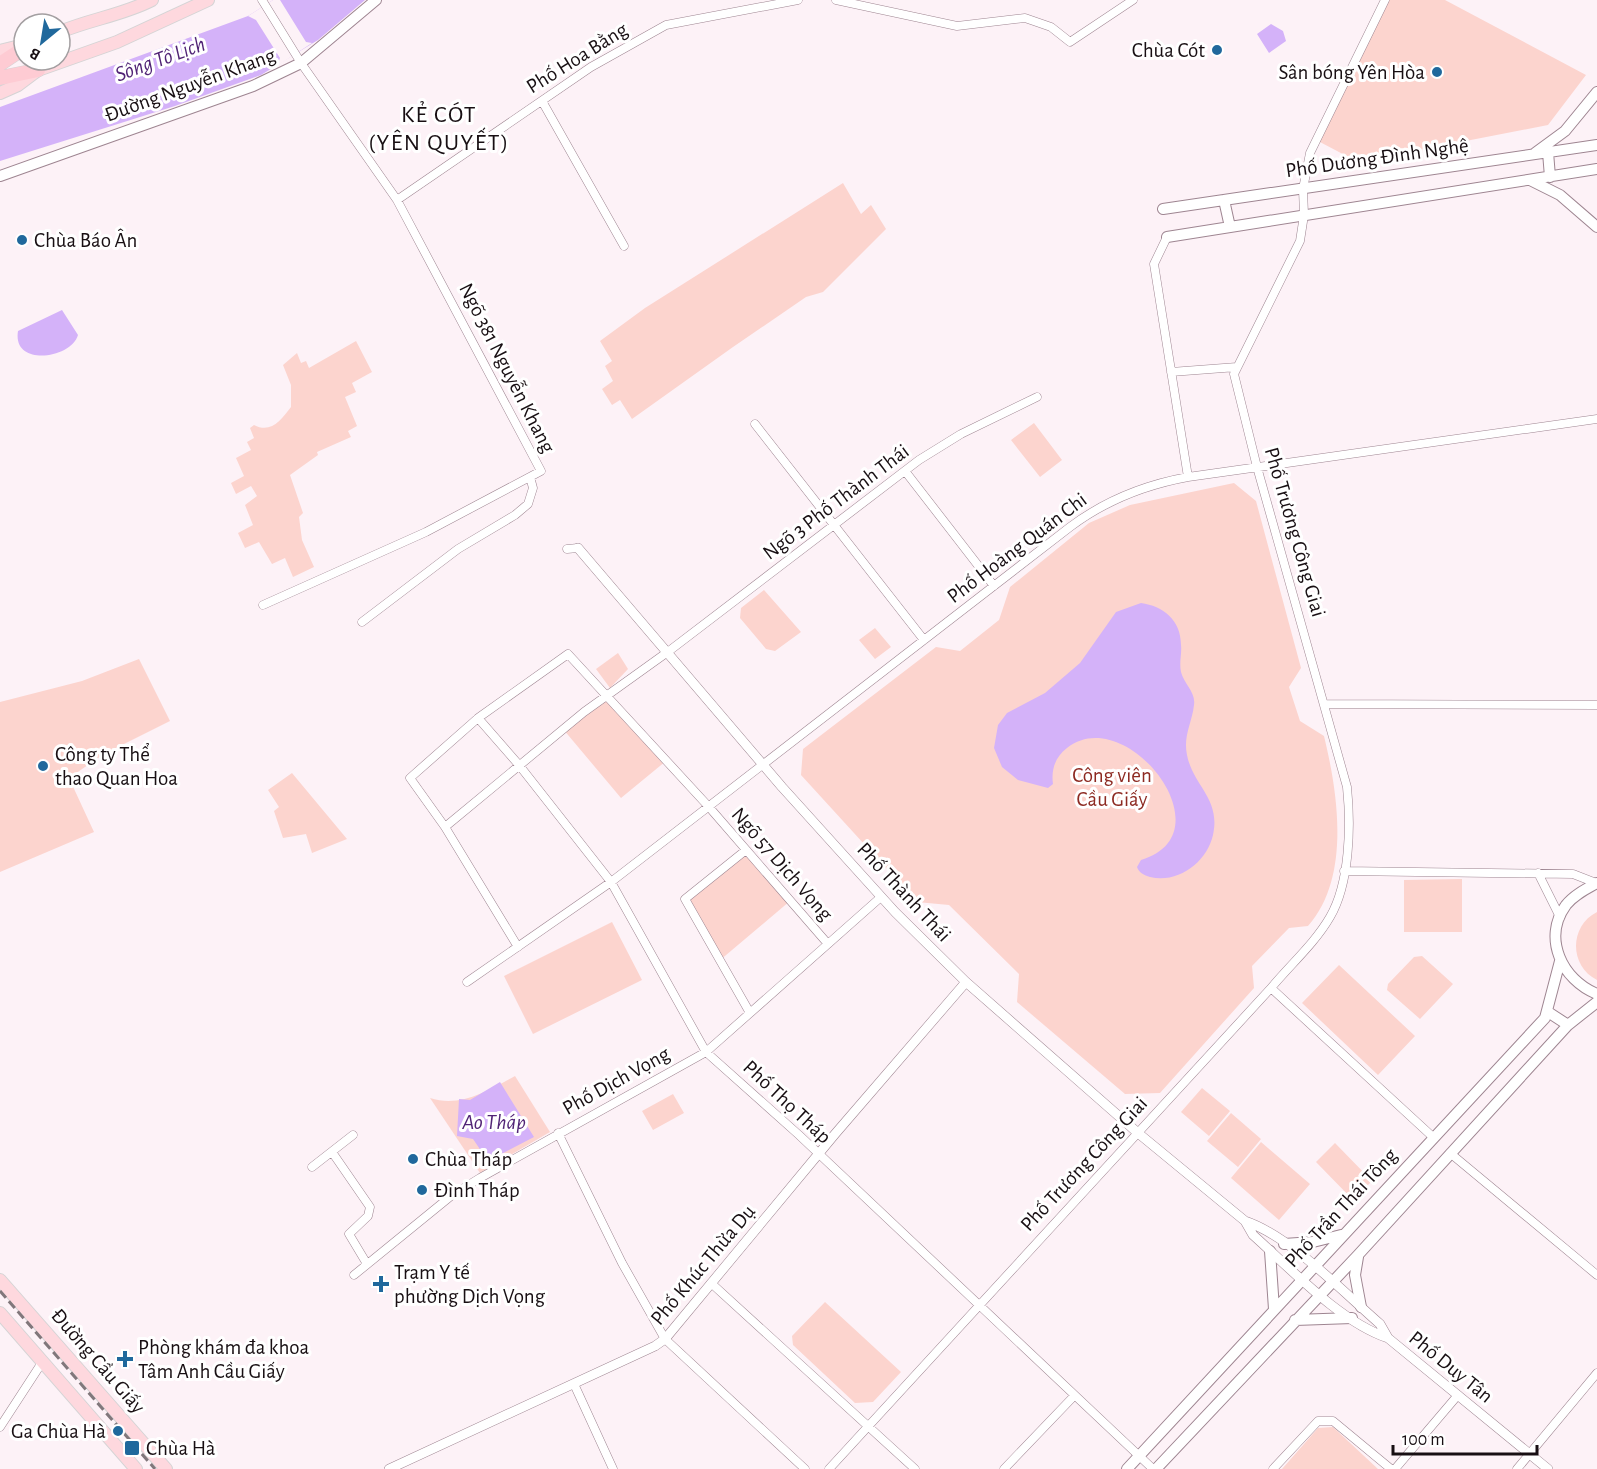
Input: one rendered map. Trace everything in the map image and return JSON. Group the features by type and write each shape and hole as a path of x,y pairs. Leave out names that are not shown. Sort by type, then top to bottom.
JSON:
{"highway":[{"path":"0,78 28,72"}],"main road":[{"path":"72,27 97,18 128,12 152,0"},
{"path":"72,58 117,42 208,0"},
{"name":"Đường Nguyễn Khang","path":"0,176 253,86 298,58 376,0"},
{"path":"0,93 18,85 35,72"},
{"path":"1533,155 1564,131 1597,92"},
{"name":"Phố Dương Đình Nghệ","path":"1163,209 1597,145"},
{"path":"1548,152 1550,177"},
{"name":"Phố Dương Đình Nghệ","path":"1167,237 1597,169"},
{"path":"1530,180 1560,195 1597,227"},
{"path":"1224,200 1230,227"},
{"path":"1597,883 1574,897 1560,917 1555,939 1560,961 1575,982 1597,994"},
{"name":"Phố Trần Thái Tông","path":"1127,1469 1548,1012 1560,961"},
{"name":"Phố Trần Thái Tông","path":"1155,1469 1358,1255 1568,1025 1597,1002"},
{"path":"1548,1012 1568,1025"},
{"path":"1284,1244 1313,1242 1342,1235"},
{"path":"1270,1251 1274,1309"},
{"path":"1358,1255 1355,1275 1361,1307"},
{"name":"Đường Cầu Giấy","path":"0,1280 166,1469"},
{"name":"Đường Cầu Giấy","path":"0,1312 136,1469"},
{"path":"1295,1320 1352,1318"}],"street":[{"name":"Phố Hoa Bằng","path":"397,200 602,60 666,25 798,0"},
{"path":"836,0 957,26 1025,18 1051,27 1070,42 1133,0"},
{"name":"Phố Trương Công Giai","path":"829,1469 1271,988 1330,918 1338,901 1349,826 1347,787 1235,382 1237,367 1300,241 1304,215 1303,189 1310,153 1385,0"},
{"name":"Ngõ 381 Nguyễn Khang","path":"263,3 298,58 397,200 541,471 426,532 263,605"},
{"path":"542,101 624,246"},
{"path":"1167,237 1154,264 1188,477"},
{"path":"1171,372 1237,367"},
{"name":"Ngõ 3 Phố Thành Thái","path":"444,827 519,765 905,471 961,434 1037,397"},
{"name":"Phố Hoàng Quán Chi","path":"467,982 610,882 1078,521 1134,490 1188,477 1597,419"},
{"path":"755,424 924,640"},
{"path":"905,471 994,586"},
{"path":"362,622 458,549 515,515 528,504 533,488 530,477"},
{"name":"Phố Thành Thái","path":"573,548 669,651 764,764 881,897 966,982 1138,1133 1245,1221 1262,1227 1332,1282"},
{"name":"Ngõ 57 Dịch Vọng","path":"478,718 568,654 709,807 828,944"},
{"path":"1325,704 1597,705"},
{"path":"478,718 411,778 518,947"},
{"name":"Phố Thọ Tháp","path":"478,718 519,765 610,882 706,1052 1155,1469"},
{"path":"746,850 685,900 750,1014"},
{"path":"1344,871 1573,874 1597,883"},
{"path":"1538,873 1560,917"},
{"name":"Phố Dịch Vọng","path":"354,1275 451,1196 558,1133 706,1052 881,897"},
{"name":"Phố Khúc Thừa Dụ","path":"389,1469 574,1384 665,1338 966,982"},
{"path":"1271,988 1434,1138"},
{"path":"558,1133 622,1263 665,1338 805,1469"},
{"path":"312,1167 354,1136"},
{"path":"332,1152 370,1207 368,1216 349,1234 367,1264"},
{"path":"1450,1153 1597,1275"},
{"name":"Phố Thành Thái","path":"1245,1221 1253,1235 1319,1295"},
{"name":"Phố Duy Tân","path":"1332,1282 1380,1324 1388,1338"},
{"path":"711,1283 915,1469"},
{"name":"Phố Duy Tân","path":"1319,1295 1373,1333 1388,1338 1548,1469"},
{"path":"0,1427 43,1361"},
{"path":"1517,1469 1597,1373"},
{"path":"574,1384 613,1469"},
{"path":"1273,1469 1318,1421 1333,1420 1393,1469 1458,1395"},
{"path":"1005,1469 1074,1396"}],"green space":[{"path":"1388,0 1445,0 1586,75 1548,125 1358,162 1318,141"},
{"path":"843,183 861,214 871,205 886,229 823,292 806,297 632,419 620,400 612,405 602,389 613,381 605,366 612,361 600,341 645,308"},
{"path":"356,341 372,372 352,383 356,392 345,397 357,426 348,431 351,437 317,452 318,455 290,475 303,513 299,517 302,540 314,567 293,577 285,558 272,564 259,542 245,548 238,533 253,525 245,505 257,496 251,486 236,494 231,483 244,476 236,458 251,450 247,442 254,438 250,428 254,425 271,427 291,407 291,385 283,365 297,353 301,363 306,361 309,368"},
{"path":"1034,423 1062,460 1040,477 1011,440"},
{"name":"Công viên Cầu Giấy","path":"1234,483 1256,501 1301,668 1289,687 1300,721 1324,736 1336,809 1336,860 1331,884 1322,906 1308,926 1289,928 1252,966 1254,988 1160,1093 1125,1094 1017,1002 1019,974 949,905 917,902 801,775 803,749 936,647 960,651 999,620 1010,587 1089,523 1130,505"},
{"path":"764,590 801,632 775,651 766,649 740,618 741,608"},
{"path":"875,628 891,647 875,659 859,640"},
{"path":"618,653 628,669 610,688 596,669"},
{"name":"Công ty Thể thao Quan Hoa","path":"139,659 170,721 104,754 69,778 94,832 0,872 0,702 82,681"},
{"path":"608,697 666,761 621,798 563,729"},
{"path":"292,773 347,839 312,853 306,834 283,838 274,811 279,807 268,790"},
{"path":"746,850 790,901 719,961 686,904 688,895"},
{"path":"1462,879 1462,932 1404,932 1404,880"},
{"path":"1597,912 1597,980 1581,965 1576,946 1581,927"},
{"path":"612,922 642,980 533,1034 504,976"},
{"path":"1422,956 1453,984 1420,1019 1387,990 1388,984 1414,957"},
{"path":"1339,965 1415,1036 1378,1075 1302,1003"},
{"path":"515,1076 550,1132 480,1173 430,1098 453,1101 464,1099 485,1092"},
{"path":"1202,1088 1230,1111 1209,1136 1181,1112"},
{"path":"673,1094 684,1113 653,1130 642,1111"},
{"path":"1231,1113 1261,1139 1238,1167 1207,1141"},
{"path":"1261,1142 1310,1184 1279,1220 1231,1178"},
{"path":"1335,1143 1372,1181 1353,1200 1316,1162"},
{"path":"825,1302 901,1372 873,1402 855,1403 793,1345 792,1336"},
{"path":"1333,1427 1378,1469 1282,1469 1318,1428"}],"water":[{"name":"Sông Tô Lịch","path":"273,0 365,0 318,40 261,75 175,106 0,161 0,107 248,16"},
{"path":"1271,24 1283,31 1286,41 1269,53 1257,34"},
{"path":"62,310 78,335 73,343 65,350 43,356 24,350 19,342 18,331"},
{"path":"1141,603 1163,611 1178,628 1181,645 1181,672 1194,700 1186,742 1187,755 1190,766 1210,802 1214,822 1210,845 1198,862 1181,874 1160,878 1144,875 1137,867 1141,860 1166,846 1175,825 1172,801 1159,777 1140,756 1116,742 1091,738 1067,748 1059,755 1053,769 1053,784 1048,788 1018,780 1002,767 994,748 998,725 1007,713 1045,693 1080,663 1116,612"},
{"name":"Ao Tháp","path":"500,1082 534,1137 488,1161 473,1139 457,1136 459,1099 470,1100"}],"pier":[{"path":"273,0 280,0 306,42 312,43 277,66 280,58 256,20 248,16"}],"railway":[{"path":"0,1291 155,1469"}],"place":[{"name":"Chùa Cót","path":"1217,50"},
{"name":"Sân bóng Yên Hòa","path":"1437,72"},
{"name":"Chùa Báo Ân","path":"22,240"},
{"name":"Công ty Thể thao Quan Hoa","path":"43,766"},
{"name":"Chùa Tháp","path":"413,1159"},
{"name":"Đình Tháp","path":"422,1190"},
{"name":"Trạm Y tế phường Dịch Vọng","path":"381,1284"},
{"name":"Phòng khám đa khoa Tâm Anh Cầu Giấy","path":"125,1359"},
{"name":"Ga Chùa Hà","path":"118,1431"},
{"name":"Chùa Hà","path":"132,1448"}],"district":[{"name":"KẺ CÓT (YÊN QUYẾT)","path":"439,129"}]}
